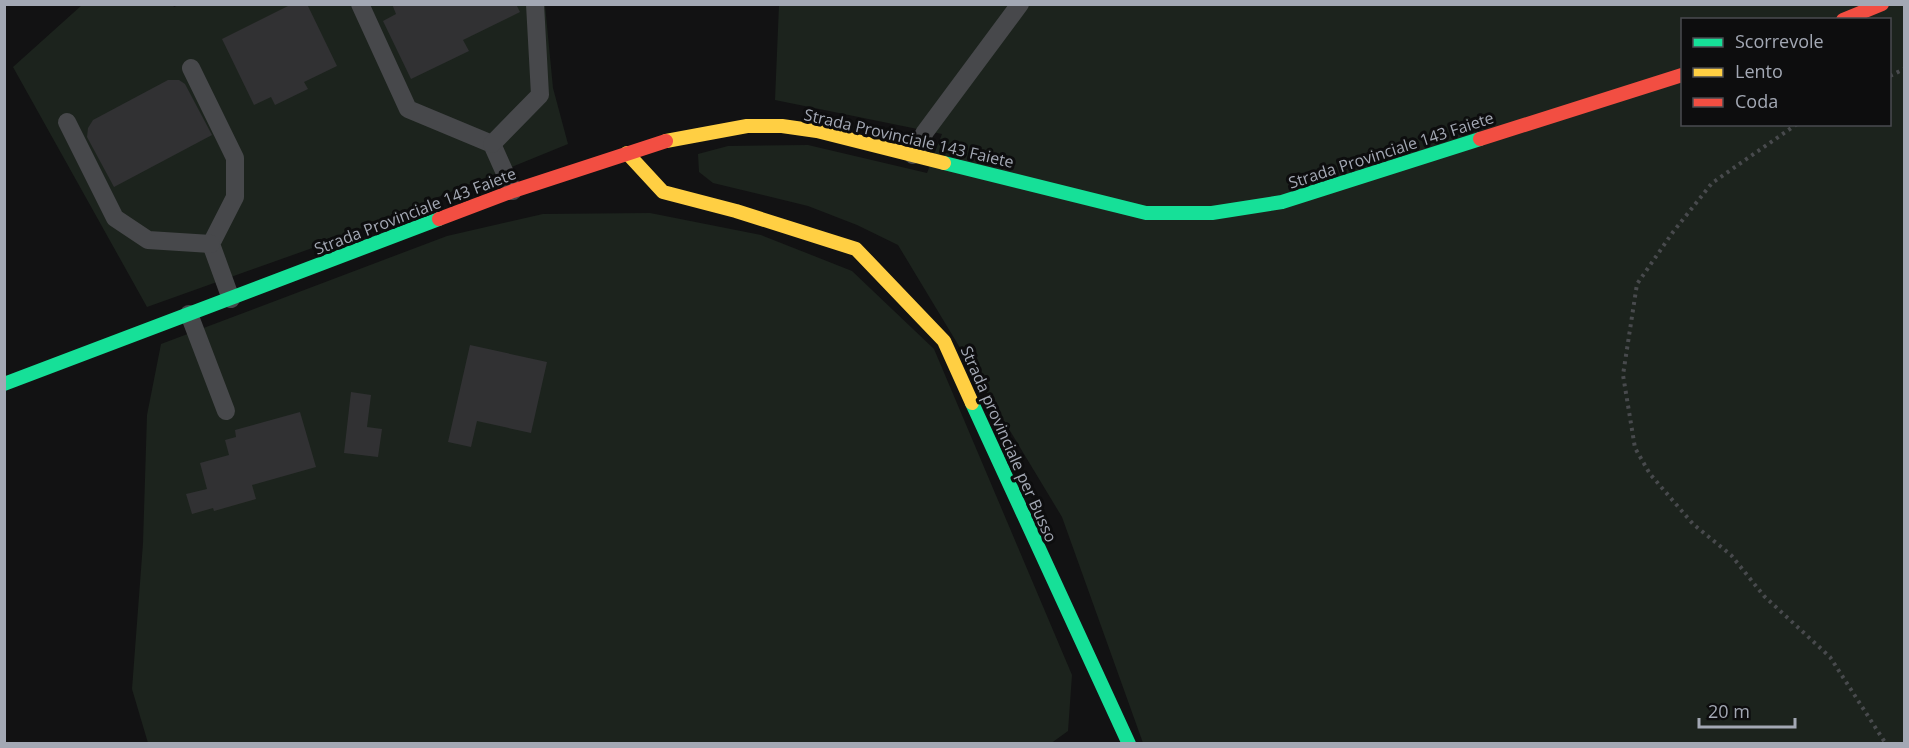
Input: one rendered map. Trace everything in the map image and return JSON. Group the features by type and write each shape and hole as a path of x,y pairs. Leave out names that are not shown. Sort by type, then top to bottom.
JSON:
{"main road":[{"path":"1848,18 1882,4"},
{"name":"Strada Provinciale 143 Faiete","path":"4,384 513,191 677,138 747,126 783,126 817,131 1146,213 1212,213 1282,202 1681,76"},
{"name":"Strada provinciale per Busso","path":"627,153 663,192 736,211 856,249 944,341 1129,744"}],"lane":[{"path":"360,4 408,109 492,144 513,191"},
{"path":"492,144 540,95 535,4"},
{"path":"913,155 925,132 1020,4"},
{"path":"191,69 235,158 236,197 210,244 231,299"},
{"path":"67,122 115,218 148,240 210,244"},
{"path":"189,314 226,411"}],"path":[{"path":"1891,76 1905,69"},
{"path":"1794,126 1712,183 1636,284 1623,375 1635,448 1650,474 1694,524 1731,555 1764,596 1830,657 1886,744"}],"shaded area":[{"path":"172,4 174,7 181,4 545,5 553,88 568,144 318,246 147,307 13,67 82,5"},
{"path":"779,5 1904,5 1904,743 1143,743 1062,517 898,245 857,225 808,206 713,183 699,172 698,154 728,146 808,145 927,173 942,134 775,100"},
{"path":"650,213 761,235 852,271 934,349 1072,675 1068,731 1050,744 148,743 132,689 143,543 147,415 161,344 447,236 543,214"}],"building":[{"path":"292,4 307,4 337,66 304,82 308,89 275,105 271,97 254,105 222,39"},
{"path":"392,4 516,4 520,12 463,40 469,51 411,79 383,21 396,14"},
{"path":"168,80 179,80 185,84 212,135 114,187 87,137 88,128 93,120"},
{"path":"470,345 547,362 531,433 477,421 471,447 448,442"},
{"path":"351,392 371,395 367,427 382,429 378,457 344,453"},
{"path":"300,412 316,467 252,485 256,499 214,511 213,508 192,514 186,494 207,489 200,463 229,455 225,440 236,437 235,430"}],"traffic: fast":[{"path":"944,163 1146,213 1212,213 1282,202 1480,139"},
{"path":"4,384 439,219"},
{"path":"972,403 1129,744"}],"traffic: slow":[{"path":"666,141 747,126 782,126 817,131 944,163"},
{"path":"627,153 663,192 736,211 856,249 944,341 972,403"}],"traffic: jam":[{"path":"1848,18 1882,4"},
{"path":"1480,139 1681,75"},
{"path":"439,219 513,191 666,141"}]}
